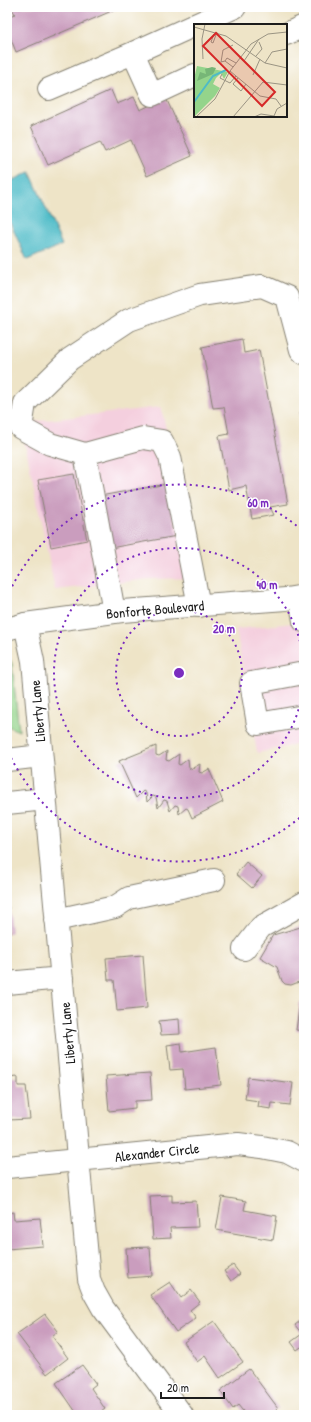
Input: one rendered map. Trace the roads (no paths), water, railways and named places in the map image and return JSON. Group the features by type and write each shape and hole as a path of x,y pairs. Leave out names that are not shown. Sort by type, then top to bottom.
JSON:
{"street":[{"path":"197,24 235,7"},
{"path":"49,89 194,25"},
{"path":"287,34 304,26"},
{"path":"133,53 152,95 194,75"},
{"path":"199,606 170,457 162,441 143,438 85,454 50,444 21,428 26,403 70,359 129,320 200,295 262,286 287,297 301,350 304,353"},
{"path":"85,454 114,612"},
{"path":"302,597 304,621"},
{"name":"Bonforte Boulevard","path":"16,626 114,612 302,597"},
{"name":"Liberty Lane","path":"16,626 33,661 89,1279 94,1292 107,1314 182,1415"},
{"path":"304,673 251,683 258,724 304,716"},
{"path":"7,760 41,756"},
{"path":"7,803 46,799"},
{"path":"56,920 115,908 128,898 214,880"},
{"path":"244,949 261,927 304,903"},
{"path":"7,983 62,978"},
{"name":"Alexander Circle","path":"7,1167 238,1144 262,1146 287,1152 304,1161"}],"water":[{"path":"30,172 62,245 27,260 7,216 7,183"}]}
